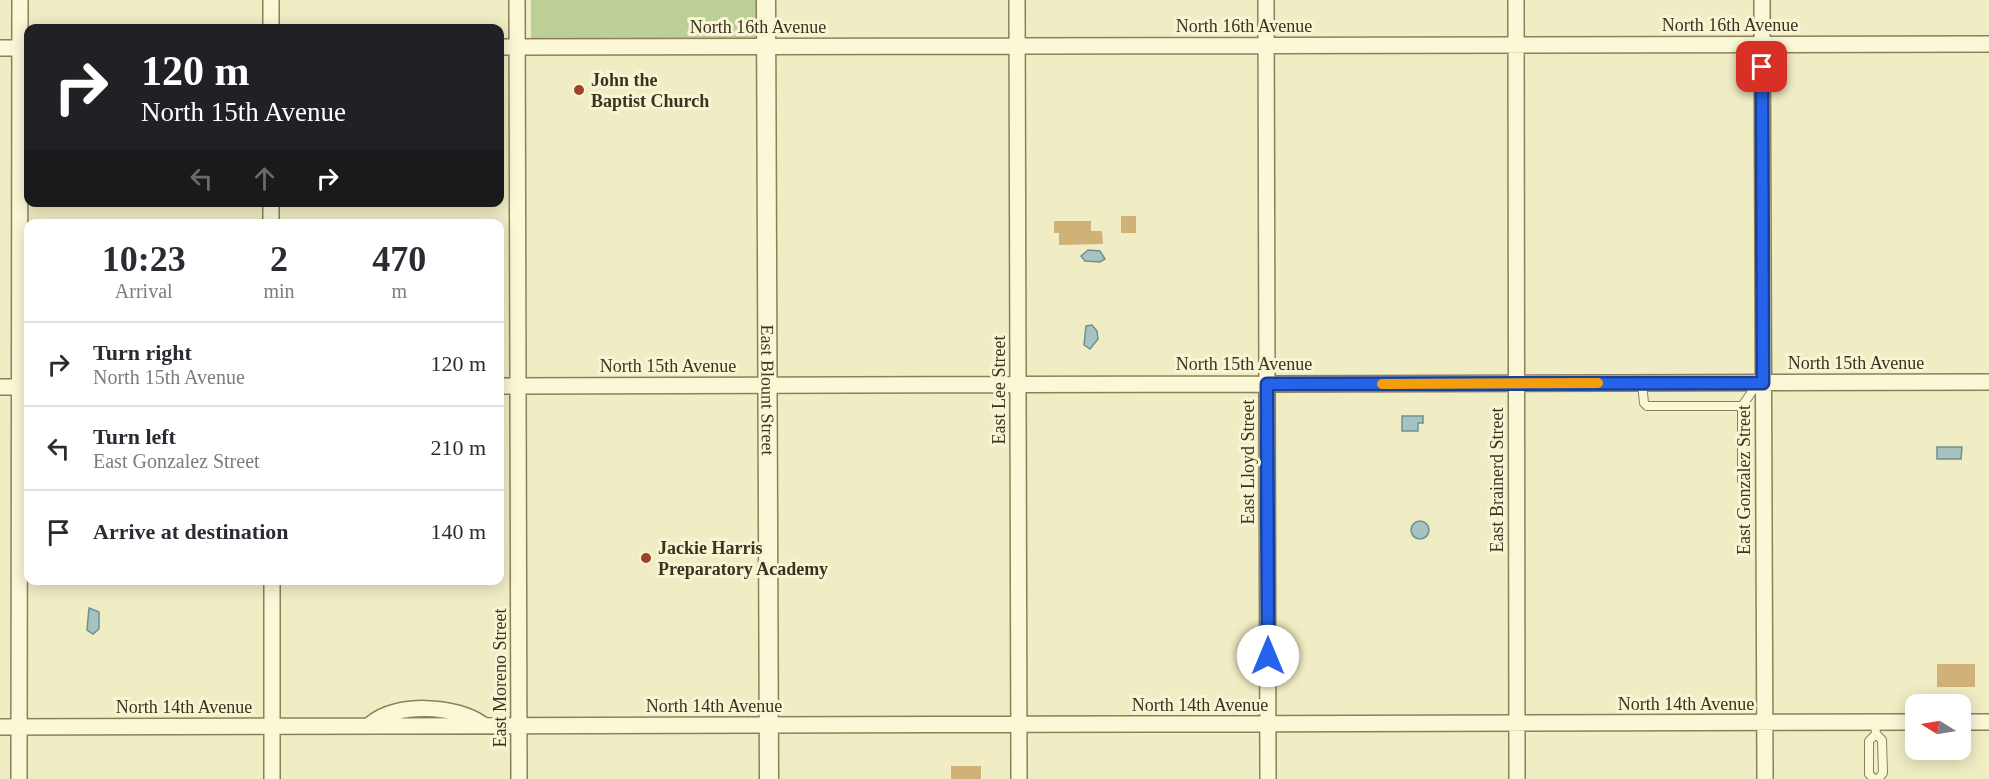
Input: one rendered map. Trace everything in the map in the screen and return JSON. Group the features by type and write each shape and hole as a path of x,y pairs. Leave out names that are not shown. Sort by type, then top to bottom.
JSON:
{"street":[{"path":"19,779 24,387 24,48 20,0"},
{"path":"271,0 271,24"},
{"name":"East Moreno Street","path":"517,0 519,779"},
{"name":"East Blount Street","path":"766,0 769,779"},
{"name":"East Lee Street","path":"1017,0 1019,779"},
{"name":"East Lloyd Street","path":"1266,0 1268,779"},
{"name":"East Brainerd Street","path":"1516,0 1517,779"},
{"name":"East Gonzalez Street","path":"1762,0 1761,383 1765,779"},
{"name":"North 16th Avenue","path":"504,47 1989,44"},
{"path":"0,48 24,48"},
{"name":"North 15th Avenue","path":"504,386 1989,382"},
{"path":"0,387 24,387"},
{"path":"272,585 272,779"},
{"name":"North 14th Avenue","path":"0,727 369,726 387,716 408,710 433,709 466,716 484,726 1764,723 1876,728 1905,724"},
{"path":"1971,722 1989,722"}],"lane":[{"path":"1642,383 1644,403 1647,406 1742,406"},
{"path":"1746,484 1742,481 1742,406 1761,383"},
{"path":"1876,728 1882,741 1883,773 1876,779 1869,774 1869,741 1876,728"}],"green space":[{"path":"531,0 757,0 758,42 531,41"}],"water":[{"path":"1088,250 1100,251 1105,259 1100,262 1085,261 1081,256"},
{"path":"1092,325 1097,331 1098,339 1090,349 1084,345 1086,326"},
{"path":"1402,416 1423,416 1423,423 1418,423 1418,431 1402,431"},
{"path":"1937,447 1962,447 1961,459 1937,459"},
{"path":"1420,521 1426,524 1429,530 1426,536 1420,539 1414,536 1411,530 1414,524"},
{"path":"89,608 99,612 99,629 93,634 87,630"}],"building":[{"path":"1121,216 1136,216 1136,233 1121,233"},
{"path":"1054,221 1091,221 1091,231 1102,231 1103,244 1059,245 1059,233 1054,233"},
{"path":"1937,664 1975,664 1975,687 1937,687"},
{"path":"951,766 981,766 981,779 951,779"}],"slow traffic":[{"path":"1382,384 1598,383"}],"place":[{"name":"John the Baptist Church","path":"579,90"},
{"name":"Jackie Harris Preparatory Academy","path":"646,558"}],"route":[{"path":"1268,656 1267,384 1763,383 1762,67"}]}
